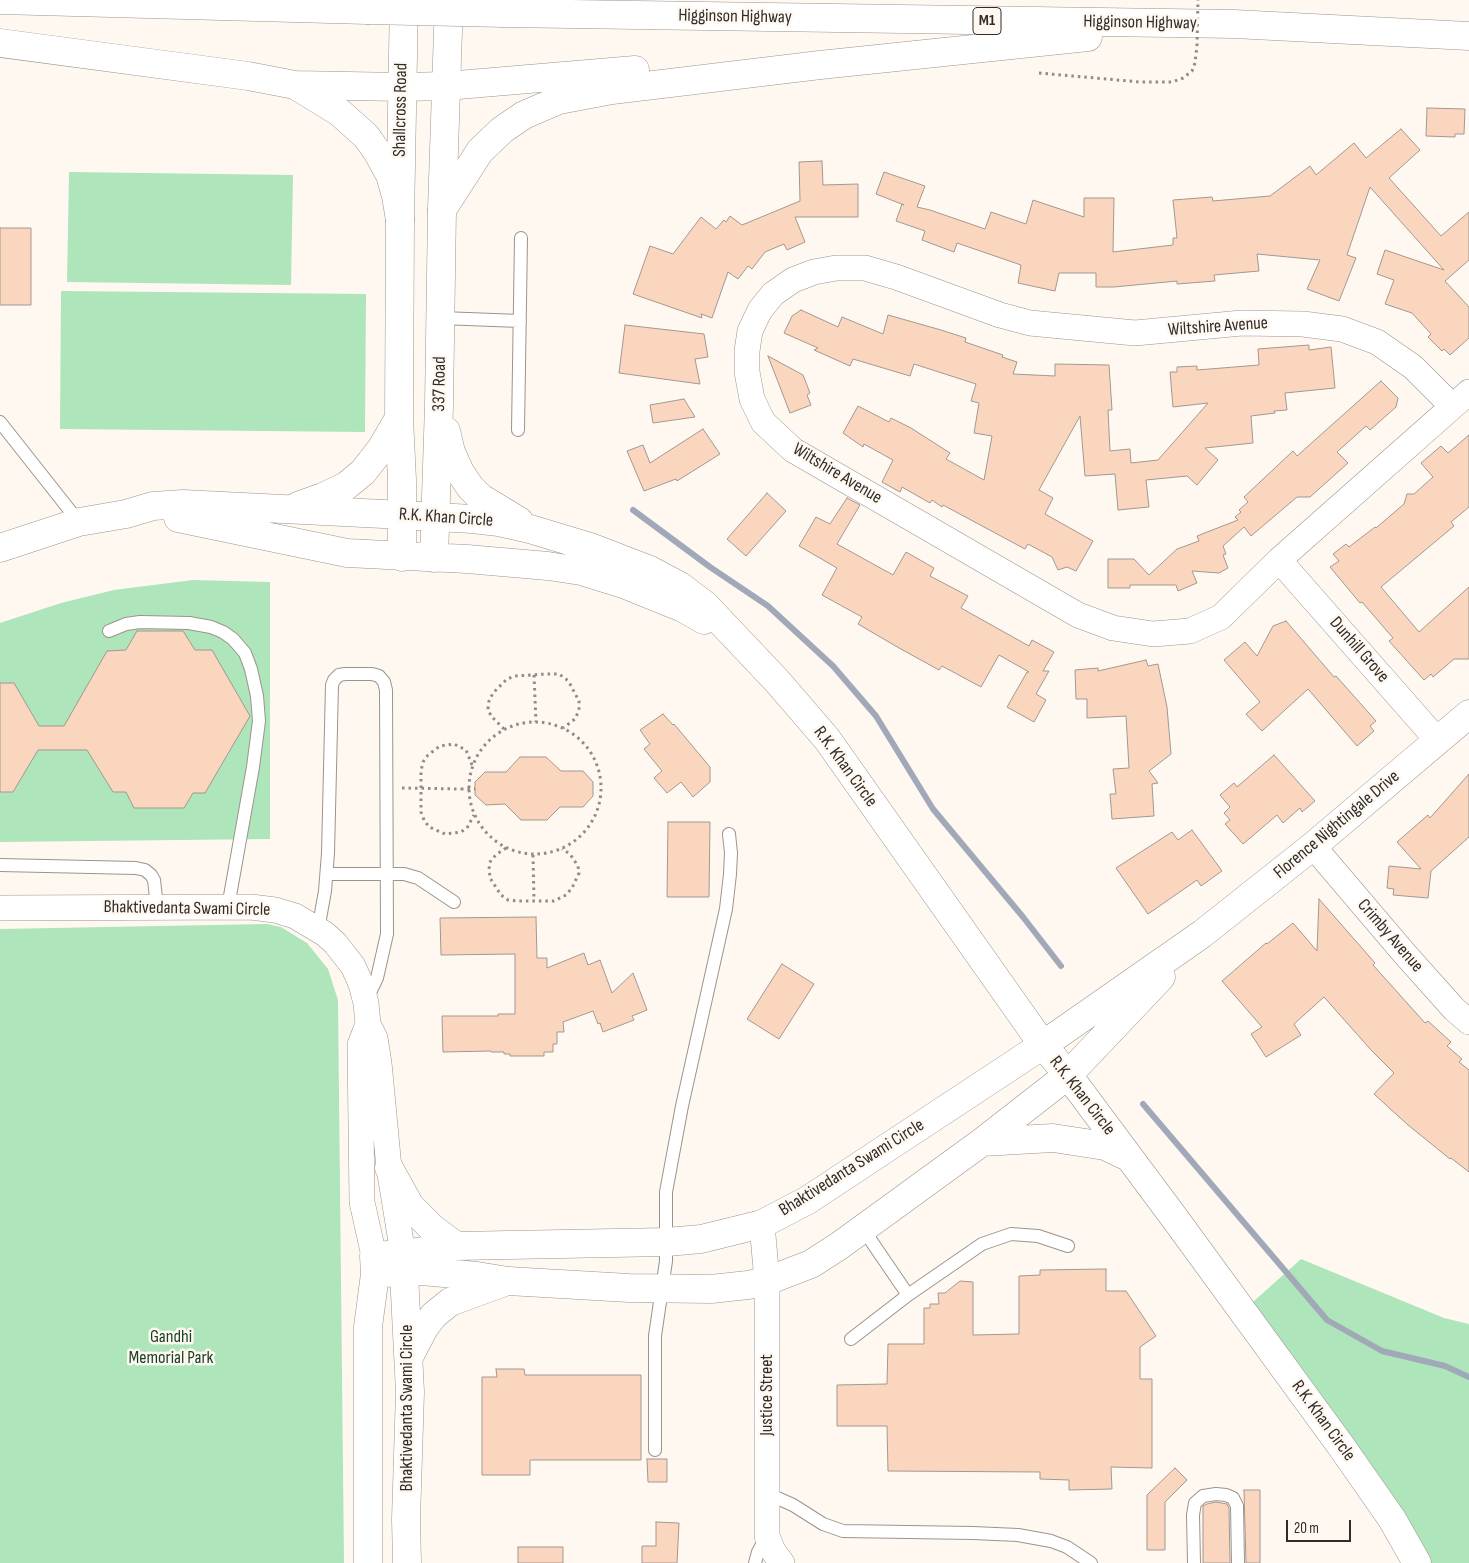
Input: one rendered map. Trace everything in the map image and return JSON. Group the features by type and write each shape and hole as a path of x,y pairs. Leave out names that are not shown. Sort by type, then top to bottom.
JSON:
{"main road":[{"name":"Higginson Highway","path":"0,0 504,13 1234,24 1469,36"},
{"name":"Shallcross Road","path":"400,220 404,0"},
{"path":"442,210 449,0"},
{"path":"442,210 480,151 502,130 524,115 559,100 612,90 820,64 1234,24"},
{"path":"0,43 248,76 295,85 446,86 731,62 820,64"},
{"path":"295,85 339,112 366,136 390,175 396,196 400,220 399,418 403,515 402,557"},
{"name":"337 Road","path":"434,558 440,405 442,210"},
{"path":"440,405 451,452 460,472 470,487 482,498 530,529"},
{"path":"282,509 305,504 346,486 363,472 381,449 399,418"},
{"name":"R.K. Khan Circle","path":"0,548 79,522 126,514 153,506 183,504 403,515 499,522 530,529 593,548 650,570 673,582 705,605 777,681 827,739 1043,1045 1068,1075 1130,1158 1341,1446 1392,1519 1417,1563"},
{"name":"R.K. Khan Circle","path":"126,514 183,519 347,553 548,566 603,576 683,608 735,638"},
{"name":"Florence Nightingale Drive","path":"1043,1045 1202,934 1313,846 1469,714"},
{"name":"Florence Nightingale Drive","path":"1068,1075 1202,934"},
{"name":"Bhaktivedanta Swami Circle","path":"407,1563 406,1519 410,1392 404,1262 456,1246 667,1242 701,1239 762,1224 808,1200 1043,1045"},
{"path":"368,1563 368,1327 374,1265 404,1262 508,1281 662,1289 711,1289 767,1281 811,1264 982,1142 1068,1075"},
{"path":"982,1142 1062,1139 1105,1146 1130,1158"},
{"path":"389,1168 410,1206 432,1228 456,1246"},
{"path":"409,1358 424,1328 434,1315 450,1302 508,1281"},
{"path":"406,1519 419,1563"}],"street":[{"name":"Wiltshire Avenue","path":"836,268 865,268 896,277 1000,315 1030,323 1135,333 1242,324 1303,324 1342,329 1377,342 1460,399 1279,560 1221,617 1190,631 1153,634 1113,628 1078,614 793,450 763,422 752,399 747,372 747,351 750,331 760,310 773,294 793,280 814,272 836,268"},
{"name":"Dunhill Grove","path":"1279,560 1438,741"},
{"name":"Crimby Avenue","path":"1313,846 1404,953 1454,1009 1469,1022"},
{"name":"Bhaktivedanta Swami Circle","path":"0,908 157,907 275,910 296,916 335,943 353,966 361,984 367,1014 375,1038 389,1168 404,1262"},
{"path":"367,1014 360,1046 362,1202 374,1265"},
{"name":"Justice Street","path":"762,1224 767,1281 767,1536 773,1551 782,1563"}],"lane":[{"path":"518,430 521,238"},
{"path":"441,318 520,321"},
{"path":"0,422 79,522"},
{"path":"109,631 126,624 140,622 211,627 233,638 245,653 258,696 259,721 254,767 228,908"},
{"path":"318,930 327,874 332,685 339,675 372,674 379,676 384,682 387,701 387,934 367,1014"},
{"path":"655,1450 655,1336 667,1242 666,1192 697,1037 726,908 731,860 729,834"},
{"path":"0,865 145,870 151,874 154,880 157,907"},
{"path":"327,874 404,874 418,878 454,902"},
{"path":"862,1229 908,1295"},
{"path":"851,1339 908,1295 982,1244 1011,1234 1038,1236 1068,1246"},
{"path":"766,1493 793,1505 823,1524 843,1532 973,1532 1018,1535 1051,1541 1067,1547 1091,1563"},
{"path":"1194,1563 1193,1515 1195,1502 1203,1496 1216,1494 1233,1498 1237,1506 1238,1563"},
{"path":"755,1563 758,1552 767,1536"}],"path":[{"path":"1039,73 1140,82 1172,82 1183,78 1192,71 1195,63 1198,0"},
{"path":"504,729 490,716 488,709 493,693 507,679 514,676 559,674 566,679 579,702 578,715 563,728"},
{"path":"534,675 536,722"},
{"path":"536,722 545,722 563,728 582,741 591,752 599,768 602,786 600,804 593,821 582,836 562,849 551,853 533,855 514,852 498,844 484,832 474,814 469,800 468,786 472,766 482,747 504,729 517,724 536,722"},
{"path":"472,766 466,750 454,744 440,746 428,755 423,762 421,771 421,812 424,820 435,831 445,834 461,832 468,828 474,814"},
{"path":"387,788 475,789"},
{"path":"507,848 497,854 489,864 490,878 494,886 508,900 518,901 554,901 566,895 572,888 579,873 578,866 570,854 562,849"},
{"path":"533,855 534,900"}],"green space":[{"path":"69,172 293,175 291,285 67,282"},
{"path":"61,291 366,294 365,432 60,429"},
{"path":"193,580 270,582 270,839 0,842 0,623 61,603 114,590"},
{"name":"Gandhi Memorial Park","path":"267,924 281,927 307,943 328,969 338,1000 344,1563 0,1563 0,929"},
{"path":"1301,1259 1444,1318 1469,1324 1469,1563 1419,1563 1244,1310"}],"building":[{"path":"1427,108 1465,109 1464,134 1455,134 1455,137 1426,136"},
{"path":"1401,129 1420,150 1389,178 1441,236 1469,212 1469,260 1445,281 1469,307 1469,338 1450,355 1444,349 1442,351 1428,337 1431,334 1412,313 1385,304 1394,280 1377,274 1385,250 1444,270 1370,187 1347,255 1356,258 1339,301 1307,289 1320,260 1257,254 1259,271 1214,275 1215,281 1177,284 1177,281 1096,287 1096,273 1059,273 1055,291 1018,283 1021,265 957,243 954,252 922,240 925,231 896,221 902,204 876,194 884,172 925,186 917,207 985,229 991,212 1026,224 1033,200 1084,217 1084,198 1114,198 1113,252 1173,245 1173,238 1177,238 1173,200 1212,197 1213,201 1270,196 1310,166 1316,175 1354,143 1366,158"},
{"path":"822,161 823,185 858,184 858,217 795,217 805,242 787,250 784,244 765,252 752,269 748,266 738,279 728,272 712,318 701,314 702,318 633,294 650,246 673,254 701,217 716,229 724,220 726,222 730,216 742,225 800,201 799,162"},
{"path":"0,228 31,228 31,305 0,305"},
{"path":"801,310 838,327 842,317 883,334 888,315 941,330 966,338 965,342 1003,355 1002,357 1017,362 1013,374 1055,376 1055,364 1109,365 1112,410 1108,410 1110,451 1130,449 1131,463 1158,460 1208,403 1173,407 1170,372 1177,372 1177,367 1197,366 1197,370 1259,365 1258,349 1309,345 1309,350 1331,347 1335,388 1285,393 1287,410 1251,416 1253,443 1205,448 1218,460 1197,485 1187,476 1146,480 1149,507 1118,510 1115,474 1085,476 1080,416 1039,490 1053,498 1045,514 1093,541 1076,571 1067,567 1058,570 1052,557 1028,544 1025,549 943,505 942,507 932,500 930,503 902,487 900,492 882,482 893,460 864,444 863,447 843,433 858,406 889,422 891,418 911,428 950,453 946,459 984,480 992,436 974,433 979,403 971,401 976,384 914,364 910,376 853,359 850,366 814,350 818,348 784,333 792,316"},
{"path":"625,325 704,334 708,357 695,359 700,384 619,373"},
{"path":"768,356 803,375 810,393 807,395 811,405 790,413"},
{"path":"1381,381 1398,398 1396,407 1370,430 1366,426 1337,452 1348,463 1310,497 1297,497 1251,536 1244,527 1223,546 1226,554 1223,555 1228,568 1219,573 1192,571 1197,583 1178,591 1176,585 1130,585 1130,588 1108,588 1108,559 1134,559 1149,575 1177,549 1199,541 1197,536 1238,520 1235,517 1241,512 1239,510 1248,502 1244,497 1293,451 1297,456"},
{"path":"684,399 695,417 653,423 650,405"},
{"path":"703,429 720,454 677,481 676,479 644,491 627,451 643,445 650,463"},
{"path":"1469,435 1469,507 1451,522 1454,526 1381,587 1419,632 1469,587 1469,659 1454,659 1433,677 1431,674 1424,680 1389,641 1393,638 1330,567 1339,561 1333,554 1346,544 1349,547 1376,528 1404,504 1407,494 1414,494 1433,477 1421,463 1441,446 1448,453"},
{"path":"767,493 786,511 746,556 727,539"},
{"path":"847,498 860,505 837,544 893,575 906,552 934,568 930,576 968,596 961,608 1029,646 1032,640 1054,652 1043,671 1049,671 1036,694 1046,700 1034,722 1007,707 1027,672 1029,672 999,655 981,687 942,666 939,670 899,648 858,624 862,617 822,595 837,568 799,546 816,517 830,524"},
{"path":"1286,621 1334,677 1336,676 1376,721 1370,726 1374,731 1357,746 1308,689 1262,731 1246,714 1260,702 1224,660 1245,642 1257,656 1273,626"},
{"path":"137,631 183,631 195,650 212,650 250,716 205,793 193,793 184,808 134,808 126,792 113,792 87,750 38,750 13,792 0,792 0,683 14,683 39,726 64,726 107,651 126,650"},
{"path":"1146,660 1148,666 1158,664 1167,707 1171,754 1149,771 1158,783 1152,784 1154,816 1112,819 1110,794 1116,794 1113,769 1129,768 1126,716 1087,718 1087,699 1076,699 1075,670 1098,668 1098,671"},
{"path":"663,714 674,724 710,767 710,782 693,797 681,782 667,793 654,778 662,771 644,749 650,744 640,730"},
{"path":"1274,755 1315,801 1302,812 1300,808 1283,823 1277,815 1243,844 1225,824 1230,820 1224,813 1230,807 1220,795 1234,783 1237,787"},
{"path":"520,757 546,757 561,771 583,771 593,782 593,796 583,807 560,807 547,820 521,820 505,804 486,805 475,795 475,782 485,772 506,772"},
{"path":"1469,774 1469,837 1431,871 1428,898 1393,895 1394,889 1387,888 1389,866 1421,869 1397,842 1428,815 1430,818"},
{"path":"668,822 710,822 709,897 667,897"},
{"path":"1192,830 1222,871 1201,886 1197,880 1148,914 1116,868 1172,832 1178,840"},
{"path":"1319,899 1375,963 1373,965 1425,1023 1428,1021 1451,1042 1447,1046 1462,1059 1459,1062 1469,1070 1469,1172 1408,1125 1374,1094 1394,1073 1324,997 1294,1024 1301,1035 1266,1057 1251,1034 1262,1027 1222,981 1266,943 1293,923 1317,951"},
{"path":"536,917 537,958 547,958 547,968 584,953 588,965 600,960 612,993 633,973 647,1010 632,1016 634,1020 603,1032 593,1011 563,1022 564,1032 557,1032 557,1044 553,1044 553,1052 544,1052 544,1056 510,1056 510,1054 504,1054 504,1052 491,1051 443,1052 442,1016 498,1016 498,1014 515,1014 515,954 441,955 440,918"},
{"path":"782,964 814,984 779,1039 747,1019"},
{"path":"1106,1269 1106,1291 1126,1291 1156,1336 1140,1347 1140,1379 1152,1379 1152,1468 1111,1467 1112,1489 1069,1490 1069,1480 1040,1479 1040,1472 888,1471 887,1426 837,1426 837,1385 887,1384 888,1344 924,1344 924,1308 930,1308 930,1304 939,1304 938,1293 945,1293 960,1281 973,1282 973,1335 1019,1334 1019,1276 1040,1275 1040,1270"},
{"path":"496,1369 524,1369 525,1375 641,1375 641,1460 530,1460 530,1475 482,1475 482,1377 497,1377"},
{"path":"647,1459 667,1459 667,1482 648,1482"},
{"path":"1175,1468 1187,1480 1165,1502 1165,1550 1147,1550 1147,1495"},
{"path":"1244,1490 1260,1490 1260,1563 1246,1563"},
{"path":"1216,1502 1227,1504 1229,1508 1230,1563 1203,1563 1203,1506"},
{"path":"656,1522 679,1523 677,1563 642,1563 642,1546 656,1546"},
{"path":"518,1547 563,1547 563,1563 518,1563"}],"waterway":[{"path":"633,510 710,567 768,606 833,666 876,716 933,809 1023,917 1061,966"},
{"path":"1143,1104 1327,1320 1382,1351 1445,1366 1469,1377"}]}
